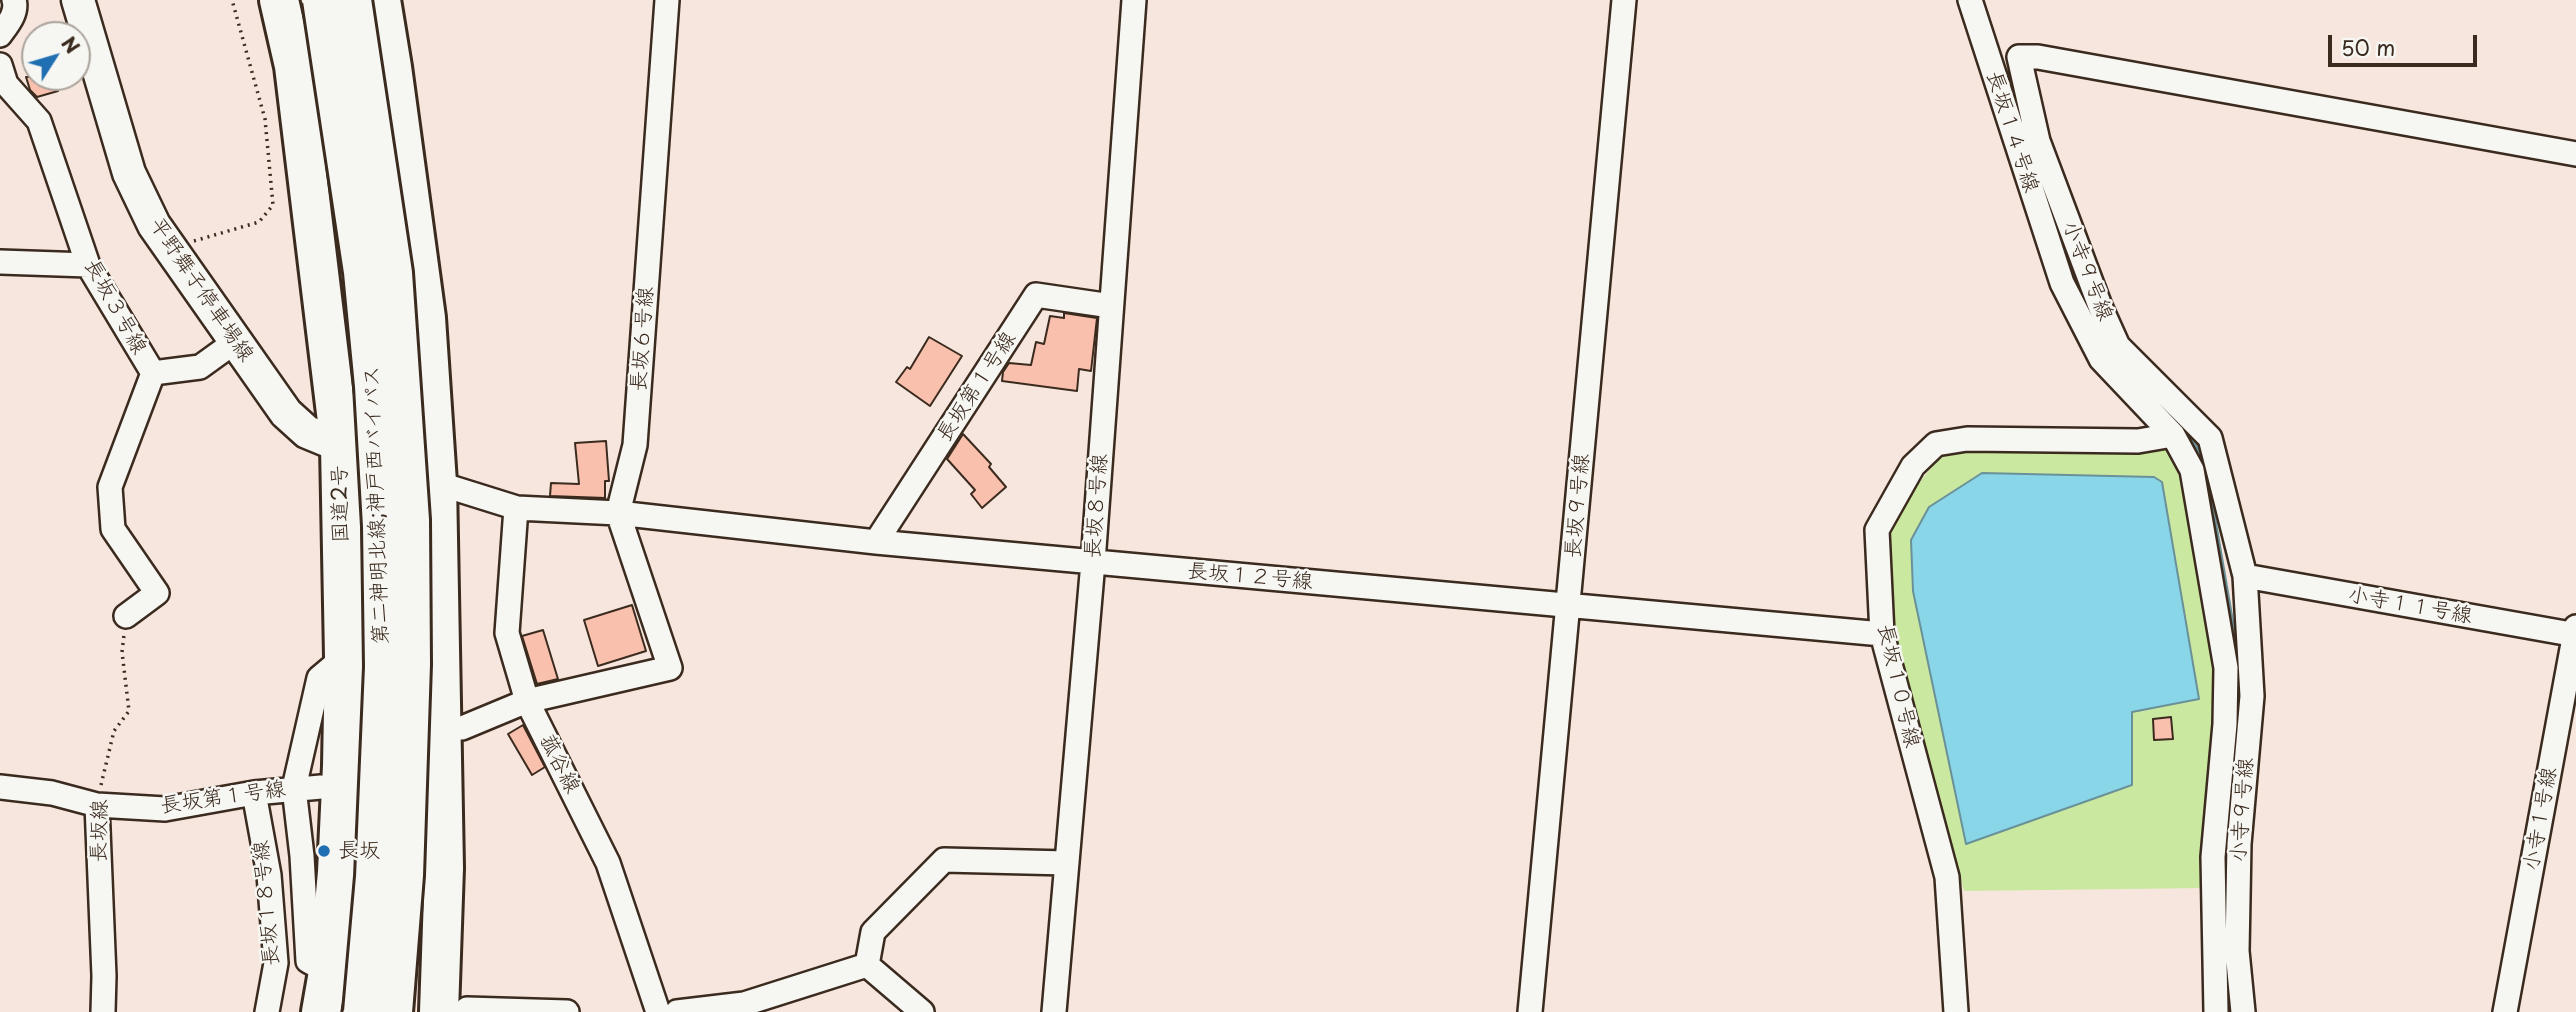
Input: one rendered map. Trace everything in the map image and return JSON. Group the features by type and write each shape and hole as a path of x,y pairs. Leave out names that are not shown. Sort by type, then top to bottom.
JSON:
{"highway":[{"name":"国道2号","path":"279,0 293,66 340,446 344,657 338,859 328,972 321,1012"},
{"name":"第二神明北線;神戸西バイパス","path":"322,0 363,272 374,386 382,526 384,667 375,877 412,1010"},
{"name":"第二神明北線;神戸西バイパス","path":"352,0 393,273 410,520 411,664 405,861 412,1010"},
{"path":"381,0 393,67 426,318 438,482 444,868 412,1010"}],"main road":[{"name":"平野舞子停車場線","path":"78,0 130,173 154,225 286,413 307,432 438,482"}],"street":[{"path":"0,35 10,21 16,6 14,0"},
{"name":"長坂６号線","path":"618,513 635,445 667,0"},
{"name":"長坂８号線","path":"1054,1012 1093,562 1134,0"},
{"name":"長坂９号線","path":"1530,1012 1624,0"},
{"name":"長坂１４号線","path":"1970,0 2003,60 2062,283 2101,359 2173,435 2192,470 2237,727"},
{"path":"2003,60 2038,57 2576,154"},
{"name":"小寺９号線","path":"2003,60 2038,141 2099,306 2118,346 2210,438 2245,576 2252,696 2237,727 2237,951 2243,1012"},
{"name":"長坂３号線","path":"0,65 6,84 39,121 88,265 153,373 110,487 114,529 157,593 126,616"},
{"path":"0,262 88,265"},
{"name":"長坂第１号線","path":"876,542 1036,295 1111,306"},
{"path":"153,373 200,367 236,341"},
{"name":"長坂１０号線","path":"1956,1012 1947,877 1882,634 1877,530 1913,466 1936,444 1967,439 2138,441 2173,435"},
{"name":"長坂１２号線","path":"438,482 516,508 618,513 876,542 1882,634"},
{"name":"菰谷線","path":"516,508 508,634 527,701 608,863 658,1012"},
{"path":"462,728 527,701 670,668 618,513"},
{"name":"小寺１１号線","path":"2245,576 2576,632"},
{"name":"小寺１号線","path":"2505,1012 2576,632"},
{"path":"328,972 309,961 294,788 319,678 344,657"},
{"path":"2216,1012 2213,857 2237,727"},
{"path":"359,784 429,739"},
{"path":"389,765 385,921 412,1010 567,1012"},
{"name":"長坂第１号線","path":"0,787 52,793 97,804 165,809 254,793 321,787"},
{"name":"長坂１８号線","path":"254,793 269,875 276,963 267,1012"},
{"name":"長坂線","path":"97,804 103,1012"},
{"path":"867,965 873,932 944,860 1067,863"},
{"path":"677,1012 744,1003 867,965"},
{"path":"867,965 922,1012"}],"path":[{"path":"170,248 259,222 272,205 265,118 232,0"},
{"name":"長坂線","path":"97,804 114,731 129,711 122,652 126,616"}],"green space":[{"path":"2172,442 2187,472 2217,683 2206,888 1964,891 1895,642 1885,553 1892,518 1944,451 2137,449","holes":["2162,482 2199,698 2132,712"]}],"water":[{"path":"1982,473 2154,477 2162,482 2199,699 2132,712 2132,785 1966,844 1913,591 1911,540 1929,507"}],"building":[{"path":"31,91 58,91 37,97"},
{"path":"1064,313 1097,318 1091,371 1079,369 1077,391 1002,381 1003,372 1009,363 1031,365 1036,342 1044,344 1050,316 1064,318"},
{"path":"929,337 962,356 930,406 896,382 907,367 910,369"},
{"path":"963,434 991,464 989,467 1006,487 982,508 971,494 975,490 947,459"},
{"path":"606,441 609,481 605,481 605,498 550,496 551,483 579,484 575,443"},
{"path":"632,605 646,651 598,666 584,620"},
{"path":"543,630 558,679 537,684 522,636"},
{"path":"2171,717 2173,739 2154,740 2153,719"},
{"path":"523,725 545,767 532,775 508,734"}],"waterway":[{"path":"2064,253 2085,304"},
{"path":"2188,430 2203,459 2238,662 2237,675"},
{"path":"2224,867 2226,843"},
{"path":"2225,912 2226,940"},
{"path":"2227,961 2229,1012"}],"place":[{"name":"長坂","path":"324,851"}]}
